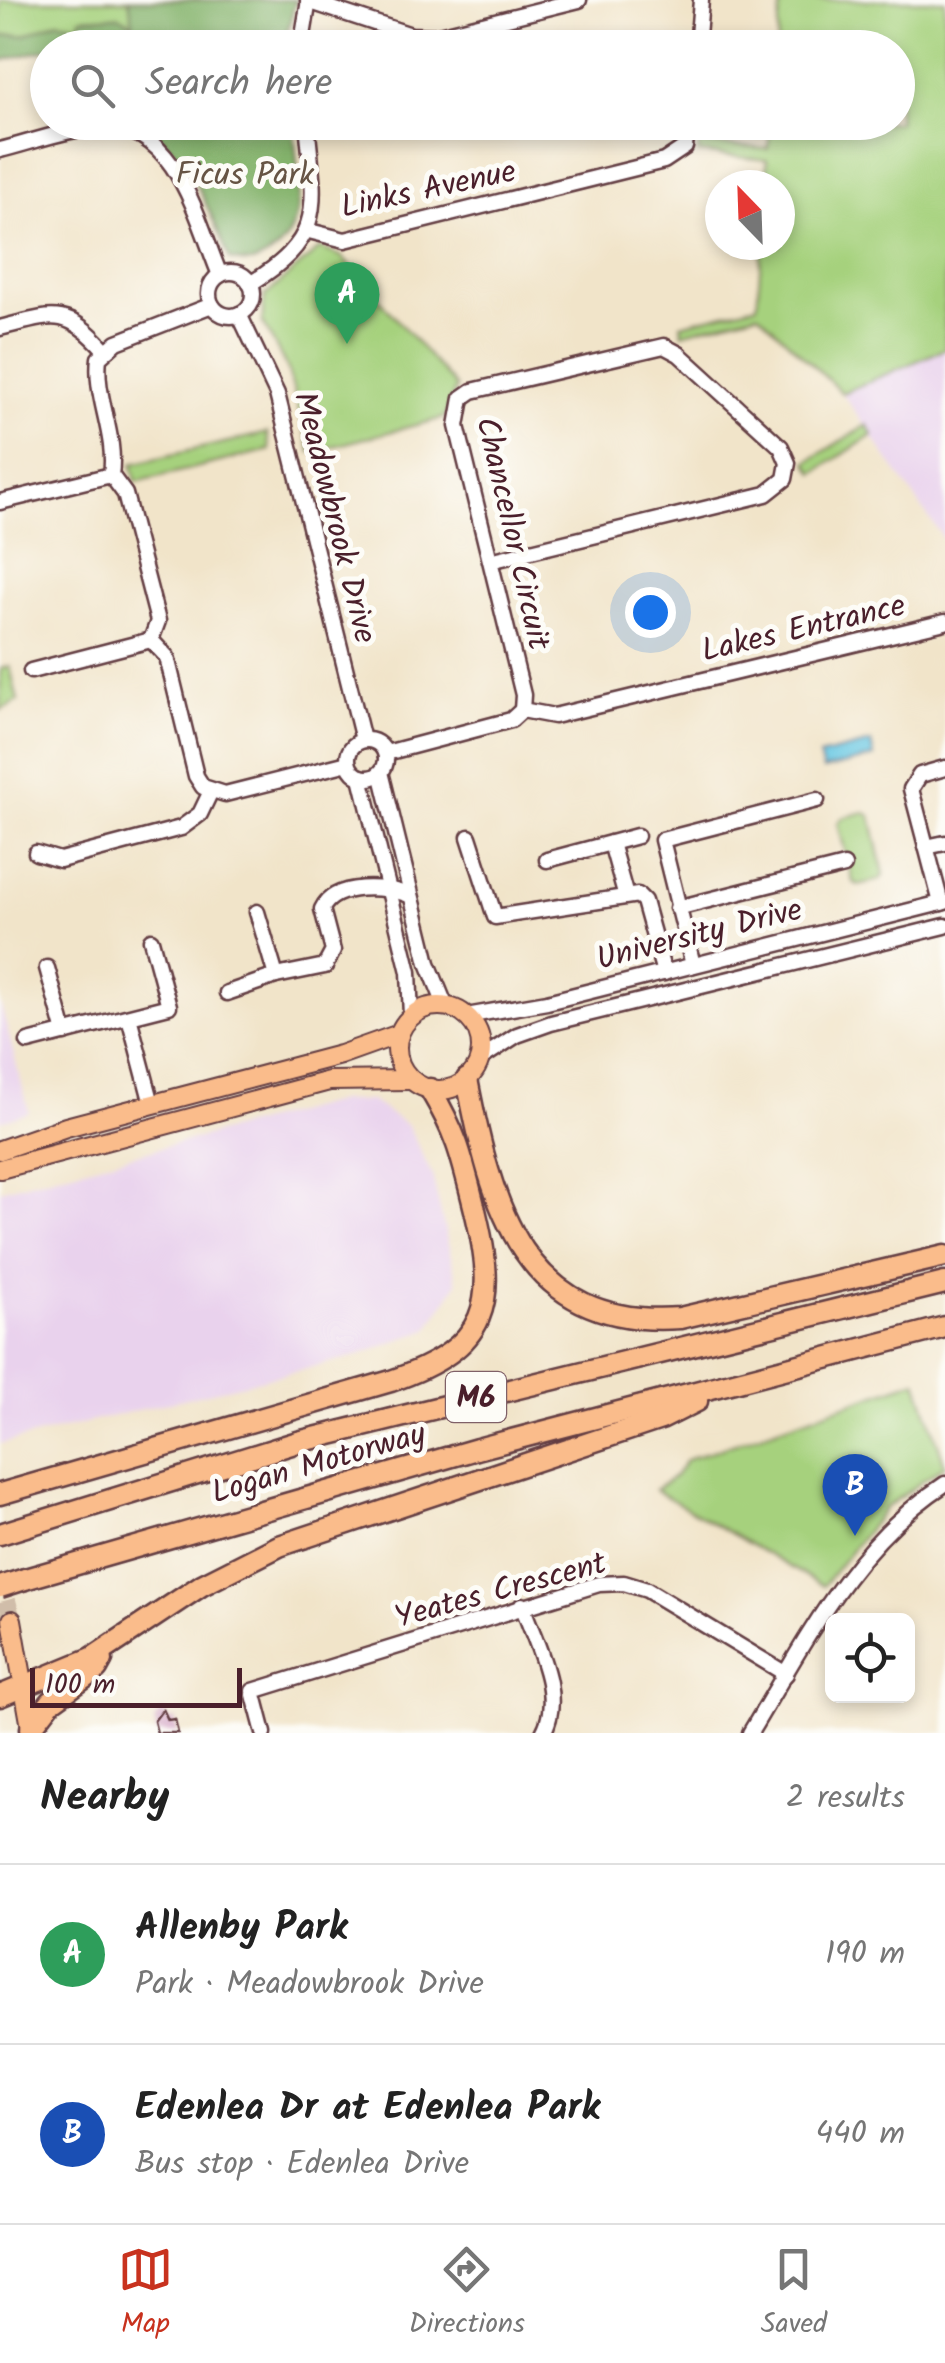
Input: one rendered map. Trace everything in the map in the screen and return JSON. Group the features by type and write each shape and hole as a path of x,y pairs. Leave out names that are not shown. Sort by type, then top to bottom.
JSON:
{"highway":[{"path":"467,1079 493,1186 510,1235 548,1280 594,1308 639,1319 680,1318 945,1256"},
{"path":"1,1493 391,1381 437,1362 457,1347 481,1311 489,1273 458,1137 420,1084"},
{"name":"Logan Motorway","path":"6,1531 317,1437 945,1282"},
{"name":"Logan Motorway","path":"0,1587 355,1482 945,1327"},
{"path":"0,1696 108,1650 192,1591 279,1546 661,1418 734,1382"},
{"path":"31,1730 51,1702 97,1669 108,1650"}],"main road":[{"path":"0,1170 318,1083 362,1077 420,1084 456,1086 467,1079 480,1060 479,1036 466,1016 446,1007 422,1010 412,1016 399,1034 398,1059 420,1084"},
{"path":"0,1150 152,1104 340,1055 399,1034"},
{"path":"12,1620 31,1730"}],"street":[{"path":"304,30 308,0 396,30"},
{"path":"459,30 579,0"},
{"path":"698,30 701,0"},
{"path":"0,150 42,140"},
{"path":"146,140 177,172 220,275"},
{"path":"250,284 298,248 309,231 312,188 308,140"},
{"name":"Links Avenue","path":"309,231 345,240 675,156 685,147 686,140"},
{"path":"234,272 250,284 252,298 240,314 227,315 212,305 209,292 220,275 234,272"},
{"path":"104,349 212,305"},
{"name":"Meadowbrook Drive","path":"240,314 277,394 363,740"},
{"path":"0,328 51,316 68,317 84,326 104,349"},
{"name":"Chancellor Circuit","path":"490,561 766,494 785,479 788,462 781,448 664,346 510,382 462,398 457,426 490,561 523,694 522,710"},
{"path":"104,349 97,372 114,452 110,474 125,494 158,621 151,640"},
{"path":"0,502 110,474"},
{"name":"Lakes Entrance","path":"386,753 511,720 522,710 554,716 945,622"},
{"path":"151,640 167,658 196,776 211,791 225,794 348,763"},
{"path":"31,671 151,640"},
{"path":"412,1016 409,972 362,778 348,763 349,751 363,740 378,743 386,753 381,772 409,895 428,964 446,1007"},
{"path":"943,902 912,789 920,774 945,768"},
{"path":"362,778 381,772"},
{"path":"36,853 60,860 181,828 200,814 211,791"},
{"path":"693,966 662,840 817,800"},
{"path":"547,860 637,836"},
{"path":"469,838 495,917 625,893 638,895 644,901 664,973"},
{"path":"611,843 625,893"},
{"path":"926,848 945,843"},
{"path":"678,908 844,866"},
{"path":"226,993 276,976 325,966 332,960 323,918 326,902 370,888 389,887 409,895"},
{"name":"University Drive","path":"466,1016 664,973 943,902"},
{"path":"257,912 276,976"},
{"name":"University Drive","path":"480,1060 518,1034 550,1023 945,926"},
{"path":"28,1042 169,1006 151,940"},
{"path":"46,968 64,1033"},
{"path":"129,1017 152,1104"},
{"path":"750,1733 873,1544 945,1484"},
{"name":"Yeates Crescent","path":"264,1733 253,1691 599,1584 632,1584 786,1674"},
{"path":"522,1605 550,1685 552,1707 543,1733"}],"shaded area":[{"path":"945,349 945,541 842,393"},
{"path":"0,1002 29,1112 0,1121"},
{"path":"339,1101 371,1101 408,1126 432,1175 457,1283 428,1329 357,1356 0,1444 0,1190"}],"green space":[{"path":"0,0 296,0 288,30 30,30 30,54 0,61"},
{"path":"129,0 296,0 288,30 37,30 58,21 80,25 81,18 119,16 133,24"},
{"path":"781,0 945,0 945,349 842,393 758,313 682,333 681,324 757,305 761,260 795,260 795,170 767,170 767,160 698,153 699,143 768,149 769,140 915,140 915,30 778,30"},
{"path":"30,33 30,54 0,61 0,36"},
{"name":"Ficus Park","path":"162,140 295,140 298,209 287,239 259,260 230,260 196,183"},
{"path":"320,248 341,256 456,387 444,418 311,452 287,368 262,321 265,296"},
{"path":"867,425 873,435 814,473 807,462"},
{"path":"267,433 270,450 136,482 132,464"},
{"path":"10,666 18,701 0,710 0,669"},
{"path":"864,812 871,816 884,874 880,880 858,885 853,882 838,824 842,818"},
{"path":"917,1380 945,1465 885,1508 823,1586 655,1490 675,1476 686,1460"}],"water":[{"path":"871,743 874,757 823,770 819,756"}],"building":[{"path":"163,1709 168,1720 175,1719 178,1733 157,1733 154,1721"}],"tunnel":[{"path":"0,1574 12,1620"}],"place":[{"name":"Allenby Park","path":"347,344"},
{"name":"Edenlea Dr at Edenlea Park","path":"855,1536"}]}
